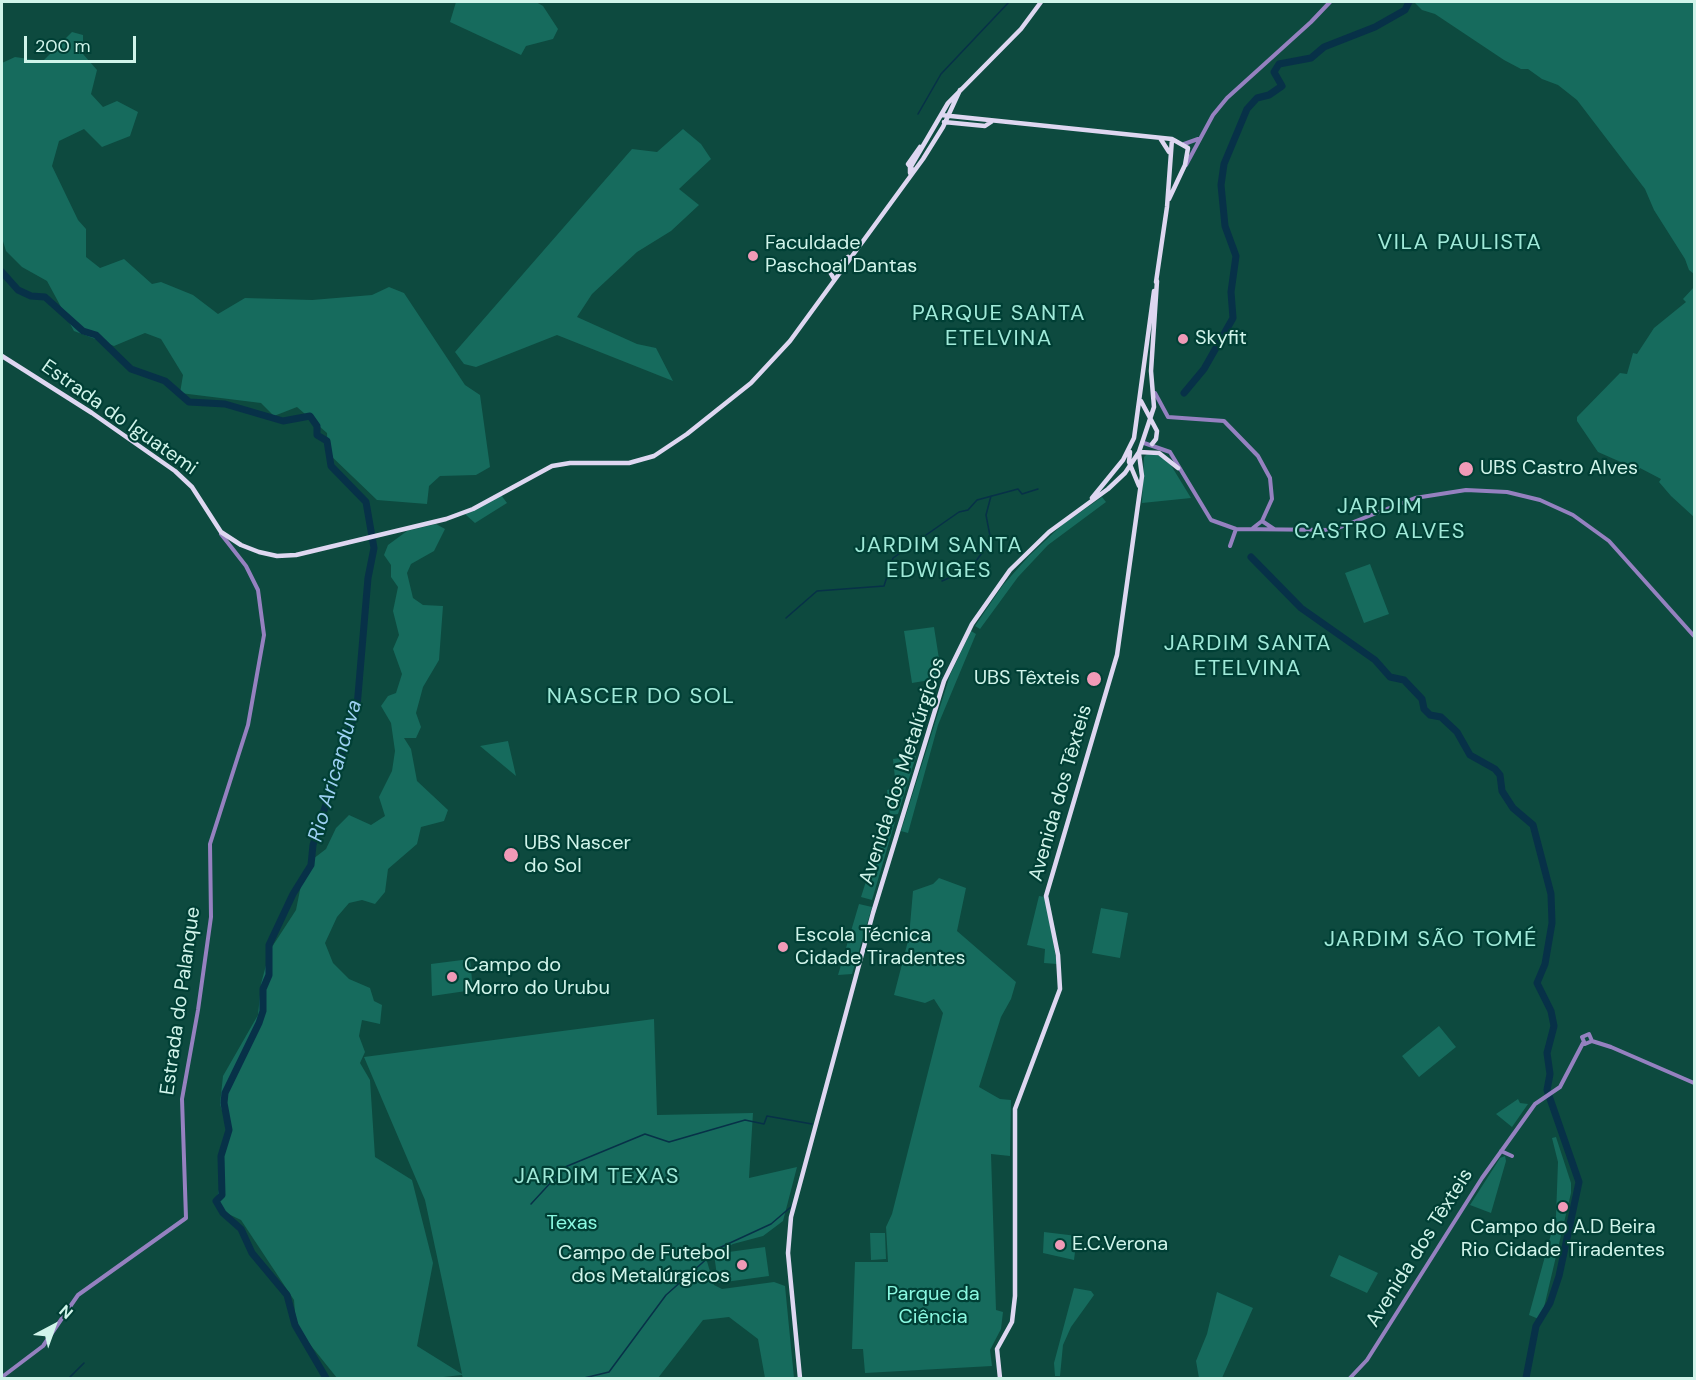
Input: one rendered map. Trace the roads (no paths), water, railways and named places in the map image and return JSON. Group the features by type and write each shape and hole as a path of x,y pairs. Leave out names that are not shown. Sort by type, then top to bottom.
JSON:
{"main road":[{"name":"Estrada do Iguatemi","path":"2,356 119,431 182,477 192,487 217,527 241,545 277,555 296,555 463,514 537,472 556,465 629,463 660,453 768,366 790,341 938,136 942,119 960,90 1021,29 1041,2"},
{"name":"Estrada do Iguatemi","path":"911,171 928,139 960,90"},
{"path":"951,106 961,119"},
{"path":"942,119 1172,139 1188,148 1185,165 1167,207"},
{"path":"942,119 985,126 991,122"},
{"path":"1160,138 1167,147 1170,158"},
{"path":"1157,281 1167,207 1172,139"},
{"path":"1168,169 1181,171"},
{"name":"Avenida dos Metalúrgicos","path":"800,1378 788,1239 853,988 901,818 944,681 978,614 1010,570 1049,532 1104,493 1131,466 1139,453 1152,419 1155,393 1151,371 1157,281"},
{"name":"Avenida dos Metalúrgicos","path":"1087,504 1102,488 1130,449 1136,430 1157,281"},
{"path":"1152,444 1157,434 1141,398 1146,394 1155,393"},
{"path":"1136,430 1144,443"},
{"name":"Avenida dos Têxteis","path":"1130,449 1131,466 1138,480 1140,492"},
{"path":"1139,453 1159,453 1178,468"},
{"name":"Avenida dos Têxteis","path":"1000,1378 997,1349 1012,1322 1015,1296 1015,1109 1060,989 1059,955 1046,896 1113,669 1140,492 1142,469 1139,453"}],"street":[{"path":"1185,165 1199,139 1227,98 1330,2"},
{"path":"1184,144 1199,139"},
{"path":"1155,393 1168,417 1224,421 1258,456 1272,485 1272,499 1262,522 1251,529"},
{"path":"1144,443 1170,452 1211,520 1236,529 1333,530 1415,498 1443,492 1471,490 1521,495 1561,508 1591,526 1621,553 1695,636"},
{"path":"1262,522 1280,531"},
{"name":"Estrada do Palanque","path":"2,1377 43,1346 78,1295 186,1218 182,1099 198,1011 211,917 210,844 248,725 263,642 264,617 258,590 217,527"},
{"path":"1230,546 1236,529"},
{"path":"1592,1041 1588,1044 1583,1043 1582,1038 1585,1034 1590,1035 1592,1041 1695,1083"},
{"name":"Avenida dos Têxteis","path":"1350,1378 1367,1360 1501,1150 1535,1104 1560,1087 1583,1043"},
{"path":"1501,1150 1512,1156"}],"waterway":[{"path":"918,114 941,74 1009,2"},
{"path":"1184,393 1204,369 1233,318 1231,292 1236,256 1225,226 1221,185 1224,164 1247,109 1257,98 1269,95 1282,86 1274,72 1279,64 1311,58 1324,47 1375,27 1405,10 1409,2"},
{"name":"Rio Aricanduva","path":"2,272 18,290 31,296 45,297 83,331 96,335 131,369 165,381 189,402 225,404 283,421 310,416 317,426 317,435 327,441 331,466 366,502 374,548 368,578 357,707 313,845 311,865 293,894 269,945 269,975 263,989 263,1011 259,1023 225,1093 224,1103 229,1130 221,1156 222,1195 216,1201 223,1213 241,1229 252,1253 287,1295 295,1325 326,1378"},
{"path":"786,618 817,591 884,586 893,558 959,512 968,510 977,500 1018,489 1022,494 1038,489"},
{"path":"942,581 971,568 984,550 990,536 986,515 991,496"},
{"path":"1251,557 1301,608 1375,660 1390,677 1404,680 1422,699 1424,709 1430,715 1441,717 1457,732 1470,755 1495,769 1500,775 1502,791 1513,808 1533,825 1551,894 1552,923 1545,964 1537,983 1551,1011 1554,1026 1547,1053 1550,1074 1547,1090 1579,1182 1559,1276 1550,1303 1536,1326 1526,1378"},
{"path":"531,1204 565,1167 645,1134 669,1142 745,1120 764,1124 767,1116 812,1124"},
{"path":"584,1378 609,1372 666,1295 719,1248 771,1224 792,1206"},
{"path":"69,1378 84,1363"}],"place":[{"name":"Faculdade Paschoal Dantas","path":"753,256"},
{"name":"Skyfit","path":"1183,339"},
{"name":"UBS Castro Alves","path":"1466,469"},
{"name":"UBS Têxteis","path":"1094,679"},
{"name":"UBS Nascer do Sol","path":"511,855"},
{"name":"Escola Técnica Cidade Tiradentes","path":"783,947"},
{"name":"Campo do Morro do Urubu","path":"452,977"},
{"name":"Campo do A.D Beira Rio Cidade Tiradentes","path":"1563,1207"},
{"name":"E.C.Verona","path":"1060,1245"},
{"name":"Campo de Futebol dos Metalúrgicos","path":"742,1265"}],"district":[{"name":"VILA PAULISTA","path":"1460,243"},
{"name":"PARQUE SANTA ETELVINA","path":"999,326"},
{"name":"JARDIM CASTRO ALVES","path":"1380,520"},
{"name":"JARDIM SANTA EDWIGES","path":"939,558"},
{"name":"JARDIM SANTA ETELVINA","path":"1248,656"},
{"name":"NASCER DO SOL","path":"641,697"},
{"name":"JARDIM SÃO TOMÉ","path":"1431,940"},
{"name":"JARDIM TEXAS","path":"597,1177"}],"park label":[{"name":"Texas","path":"572,1224"},
{"name":"Parque da Ciência","path":"933,1306"}]}
